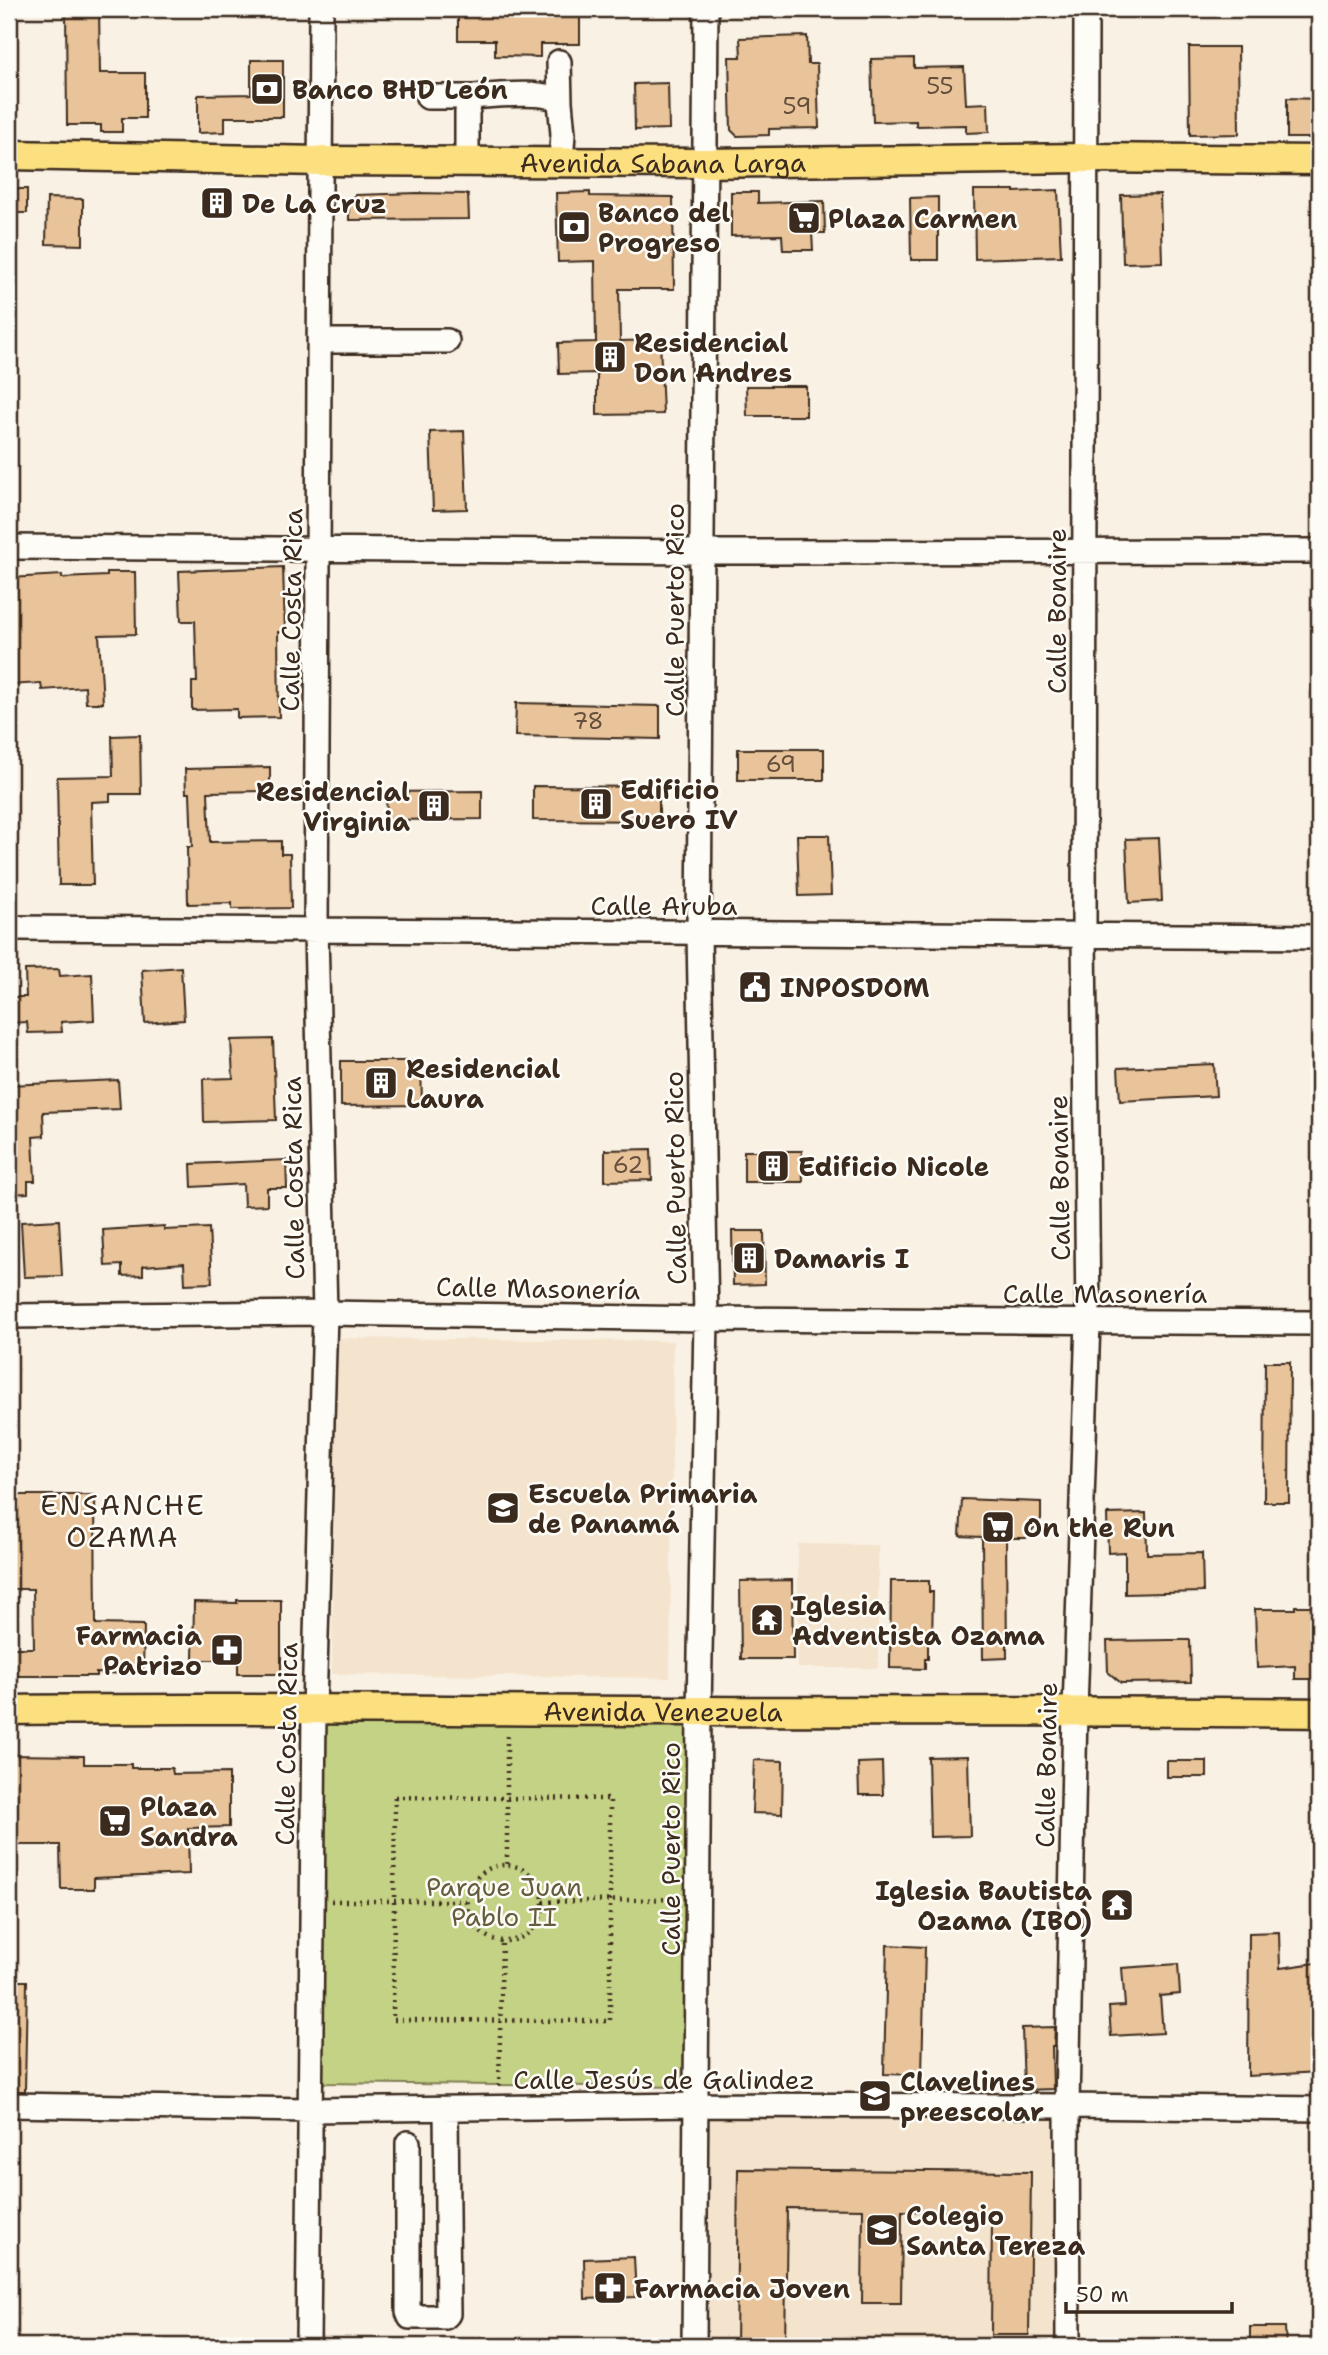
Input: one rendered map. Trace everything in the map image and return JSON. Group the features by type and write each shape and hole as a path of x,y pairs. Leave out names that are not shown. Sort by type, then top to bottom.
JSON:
{"main road":[{"name":"Avenida Sabana Larga","path":"9,155 321,161 704,163 1084,158 1319,160"},
{"name":"Avenida Venezuela","path":"9,1710 1075,1710 1319,1713"}],"street":[{"name":"Calle Costa Rica","path":"308,2346 314,1709 325,1313 316,932 321,9"},
{"name":"Calle Puerto Rico","path":"694,2346 699,1711 706,1319 699,933 706,9"},
{"name":"Calle Bonaire","path":"1068,2346 1067,2106 1075,1710 1088,1321 1084,934 1086,9"},
{"path":"559,62 563,134 561,162"},
{"path":"428,97 549,96 560,102"},
{"path":"467,162 467,112 472,97"},
{"path":"320,341 447,341"},
{"path":"9,547 703,552 1319,551"},
{"name":"Calle Aruba","path":"9,928 1319,937"},
{"name":"Calle Masonería","path":"9,1316 325,1313 706,1319 1319,1323"},
{"name":"Calle Jesús de Galindez","path":"9,2105 311,2110 696,2105 1319,2109"},
{"path":"408,2143 408,2312 410,2317 415,2318 445,2317 448,2315 446,2109"}],"path":[{"path":"507,1864 508,1709"},
{"path":"395,1797 610,1799 610,1900 610,2021 393,2020 395,1797"},
{"path":"507,1864 528,1872 541,1891 542,1914 530,1932 520,1938 502,1941 479,1931 472,1922 467,1901 475,1879 484,1870 507,1864"},
{"path":"543,1902 698,1899"},
{"path":"313,1901 467,1901"},
{"path":"499,2108 502,1941"}],"shaded area":[{"name":"Escuela Primaria de Panamá","path":"335,1338 673,1341 670,1678 332,1674"},
{"path":"798,1544 878,1545 878,1668 798,1668"},
{"name":"Colegio Santa Tereza","path":"710,2108 1055,2114 1056,2346 708,2346"}],"green space":[{"name":"Parque Juan Pablo II","path":"322,1718 689,1720 688,2087 319,2083"}],"building":[{"path":"66,9 99,9 100,73 145,73 145,118 122,118 122,132 101,132 101,125 67,125"},
{"path":"458,9 580,9 580,44 540,44 540,57 495,56 495,40 458,40"},
{"path":"807,36 808,64 817,64 819,128 769,129 769,135 737,136 731,130 729,57 741,57 740,38"},
{"path":"1189,47 1238,47 1239,134 1190,135"},
{"path":"914,58 914,68 964,67 966,104 988,103 989,132 966,133 966,125 916,126 916,121 873,122 871,59"},
{"path":"251,60 283,60 283,117 225,117 225,132 198,133 198,95 251,94"},
{"path":"668,83 669,129 635,130 634,84"},
{"path":"1287,98 1319,99 1319,138 1287,138"},
{"path":"9,189 27,189 27,213 9,213"},
{"path":"974,190 1058,190 1061,256 975,259"},
{"path":"212,192 232,192 232,213 212,213"},
{"path":"590,192 590,196 673,197 674,289 619,289 620,341 660,340 663,414 597,415 597,373 559,374 558,343 596,342 595,261 558,262 556,193"},
{"path":"731,192 758,192 758,203 824,201 825,233 812,233 813,250 783,250 782,235 731,236"},
{"path":"468,194 469,219 349,220 349,202 356,195"},
{"path":"1160,194 1162,262 1123,263 1121,195"},
{"path":"938,197 938,260 911,260 910,198"},
{"path":"47,198 83,199 83,245 46,244"},
{"path":"746,386 806,386 806,416 747,416"},
{"path":"464,431 467,509 433,510 430,432"},
{"path":"283,567 285,632 278,632 279,717 237,718 237,709 192,710 192,682 197,682 195,621 181,621 179,571"},
{"path":"107,572 135,572 136,634 99,635 103,703 86,703 85,687 42,690 41,683 9,685 9,578 107,576"},
{"path":"516,703 660,706 660,739 515,736"},
{"path":"140,735 141,794 110,794 110,801 91,802 93,885 59,885 57,777 113,776 112,736"},
{"path":"738,749 824,749 824,780 738,780"},
{"path":"270,767 270,791 208,792 210,842 281,841 281,854 290,854 291,908 232,909 232,903 188,904 187,847 192,847 190,793 186,793 185,769"},
{"name":"Edificio Suero IV","path":"533,786 659,787 659,821 533,820"},
{"name":"Residencial Virginia","path":"482,791 482,819 387,820 386,792"},
{"path":"797,835 829,835 831,895 799,896"},
{"path":"1159,838 1162,901 1129,903 1126,839"},
{"path":"181,967 184,1020 145,1023 142,970"},
{"path":"59,969 60,976 92,974 94,1020 61,1022 62,1032 28,1033 27,1022 9,1023 9,997 26,997 25,970"},
{"path":"273,1039 276,1120 204,1122 203,1079 233,1078 231,1040"},
{"name":"Residencial Laura","path":"341,1061 421,1061 422,1105 341,1106"},
{"path":"1214,1064 1216,1096 1120,1101 1118,1068"},
{"path":"118,1080 120,1109 43,1112 44,1136 33,1137 35,1181 28,1181 28,1193 9,1194 9,1085"},
{"path":"651,1149 652,1180 605,1181 605,1150"},
{"name":"Edificio Nicole","path":"744,1151 802,1151 803,1182 744,1182"},
{"path":"286,1160 287,1188 267,1188 267,1205 244,1206 243,1184 192,1187 191,1164"},
{"path":"59,1220 62,1276 24,1277 21,1222"},
{"path":"164,1226 164,1230 209,1228 212,1283 185,1284 184,1263 143,1266 143,1275 122,1276 122,1265 105,1266 103,1230"},
{"name":"Damaris I","path":"732,1231 764,1231 765,1284 733,1285"},
{"path":"1265,1362 1290,1362 1289,1502 1264,1502"},
{"path":"9,1495 95,1495 96,1624 144,1625 143,1674 9,1676 9,1648 34,1648 33,1589 9,1589"},
{"path":"962,1499 1041,1502 1041,1519 1026,1538 1006,1538 1007,1658 983,1659 982,1537 960,1536"},
{"path":"1146,1513 1147,1554 1202,1553 1203,1592 1125,1594 1125,1552 1108,1553 1107,1514"},
{"name":"Iglesia Adventista Ozama","path":"792,1580 793,1659 741,1659 740,1581"},
{"path":"891,1581 929,1581 929,1592 933,1592 932,1641 928,1640 925,1669 890,1668"},
{"path":"237,1600 281,1600 281,1674 238,1674 238,1660 193,1660 194,1602 237,1603"},
{"path":"1295,1606 1319,1606 1319,1679 1295,1679 1295,1666 1257,1668 1255,1609 1295,1609"},
{"path":"1190,1640 1191,1682 1121,1683 1108,1672 1107,1641"},
{"path":"9,1755 84,1756 84,1764 131,1764 131,1768 172,1768 173,1774 229,1773 229,1827 188,1828 189,1874 94,1878 94,1889 61,1889 60,1845 14,1845 14,1812 9,1812"},
{"path":"968,1756 970,1836 930,1837 928,1757"},
{"path":"754,1760 783,1761 782,1814 752,1813"},
{"path":"1167,1761 1207,1761 1207,1777 1167,1777"},
{"path":"882,1762 883,1795 859,1795 858,1763"},
{"path":"1279,1932 1280,1968 1316,1963 1319,2072 1248,2076 1249,1933"},
{"path":"887,1945 925,1947 922,2075 884,2074"},
{"path":"1178,1964 1180,1994 1160,1996 1163,2033 1111,2036 1109,2007 1125,2006 1122,1968"},
{"path":"9,1981 27,1981 25,2091 9,2091"},
{"path":"1055,2027 1052,2047 1053,2089 1024,2090 1022,2028"},
{"path":"738,2169 1031,2172 1029,2335 991,2335 992,2212 902,2211 901,2303 862,2303 863,2209 787,2208 785,2346 736,2346"},
{"path":"634,2257 636,2297 585,2299 584,2259"},
{"path":"1250,2327 1285,2327 1286,2346 1250,2346"}],"place":[{"name":"Banco BHD León","path":"267,89"},
{"name":"De La Cruz","path":"217,203"},
{"name":"Plaza Carmen","path":"804,218"},
{"name":"Banco del Progreso","path":"574,227"},
{"name":"Residencial Don Andres","path":"610,357"},
{"name":"Edificio Suero IV","path":"596,804"},
{"name":"Residencial Virginia","path":"434,806"},
{"name":"INPOSDOM","path":"755,987"},
{"name":"Residencial Laura","path":"381,1083"},
{"name":"Edificio Nicole","path":"773,1166"},
{"name":"Damaris I","path":"749,1258"},
{"name":"Escuela Primaria de Panamá","path":"503,1508"},
{"name":"On the Run","path":"998,1527"},
{"name":"Iglesia Adventista Ozama","path":"767,1620"},
{"name":"Farmacia Patrizo","path":"227,1650"},
{"name":"Plaza Sandra","path":"115,1821"},
{"name":"Iglesia Bautista Ozama (IBO)","path":"1117,1905"},
{"name":"Clavelines preescolar","path":"875,2096"},
{"name":"Colegio Santa Tereza","path":"882,2230"},
{"name":"Farmacia Joven","path":"610,2288"}],"district":[{"name":"ENSANCHE OZAMA","path":"123,1521"}]}
